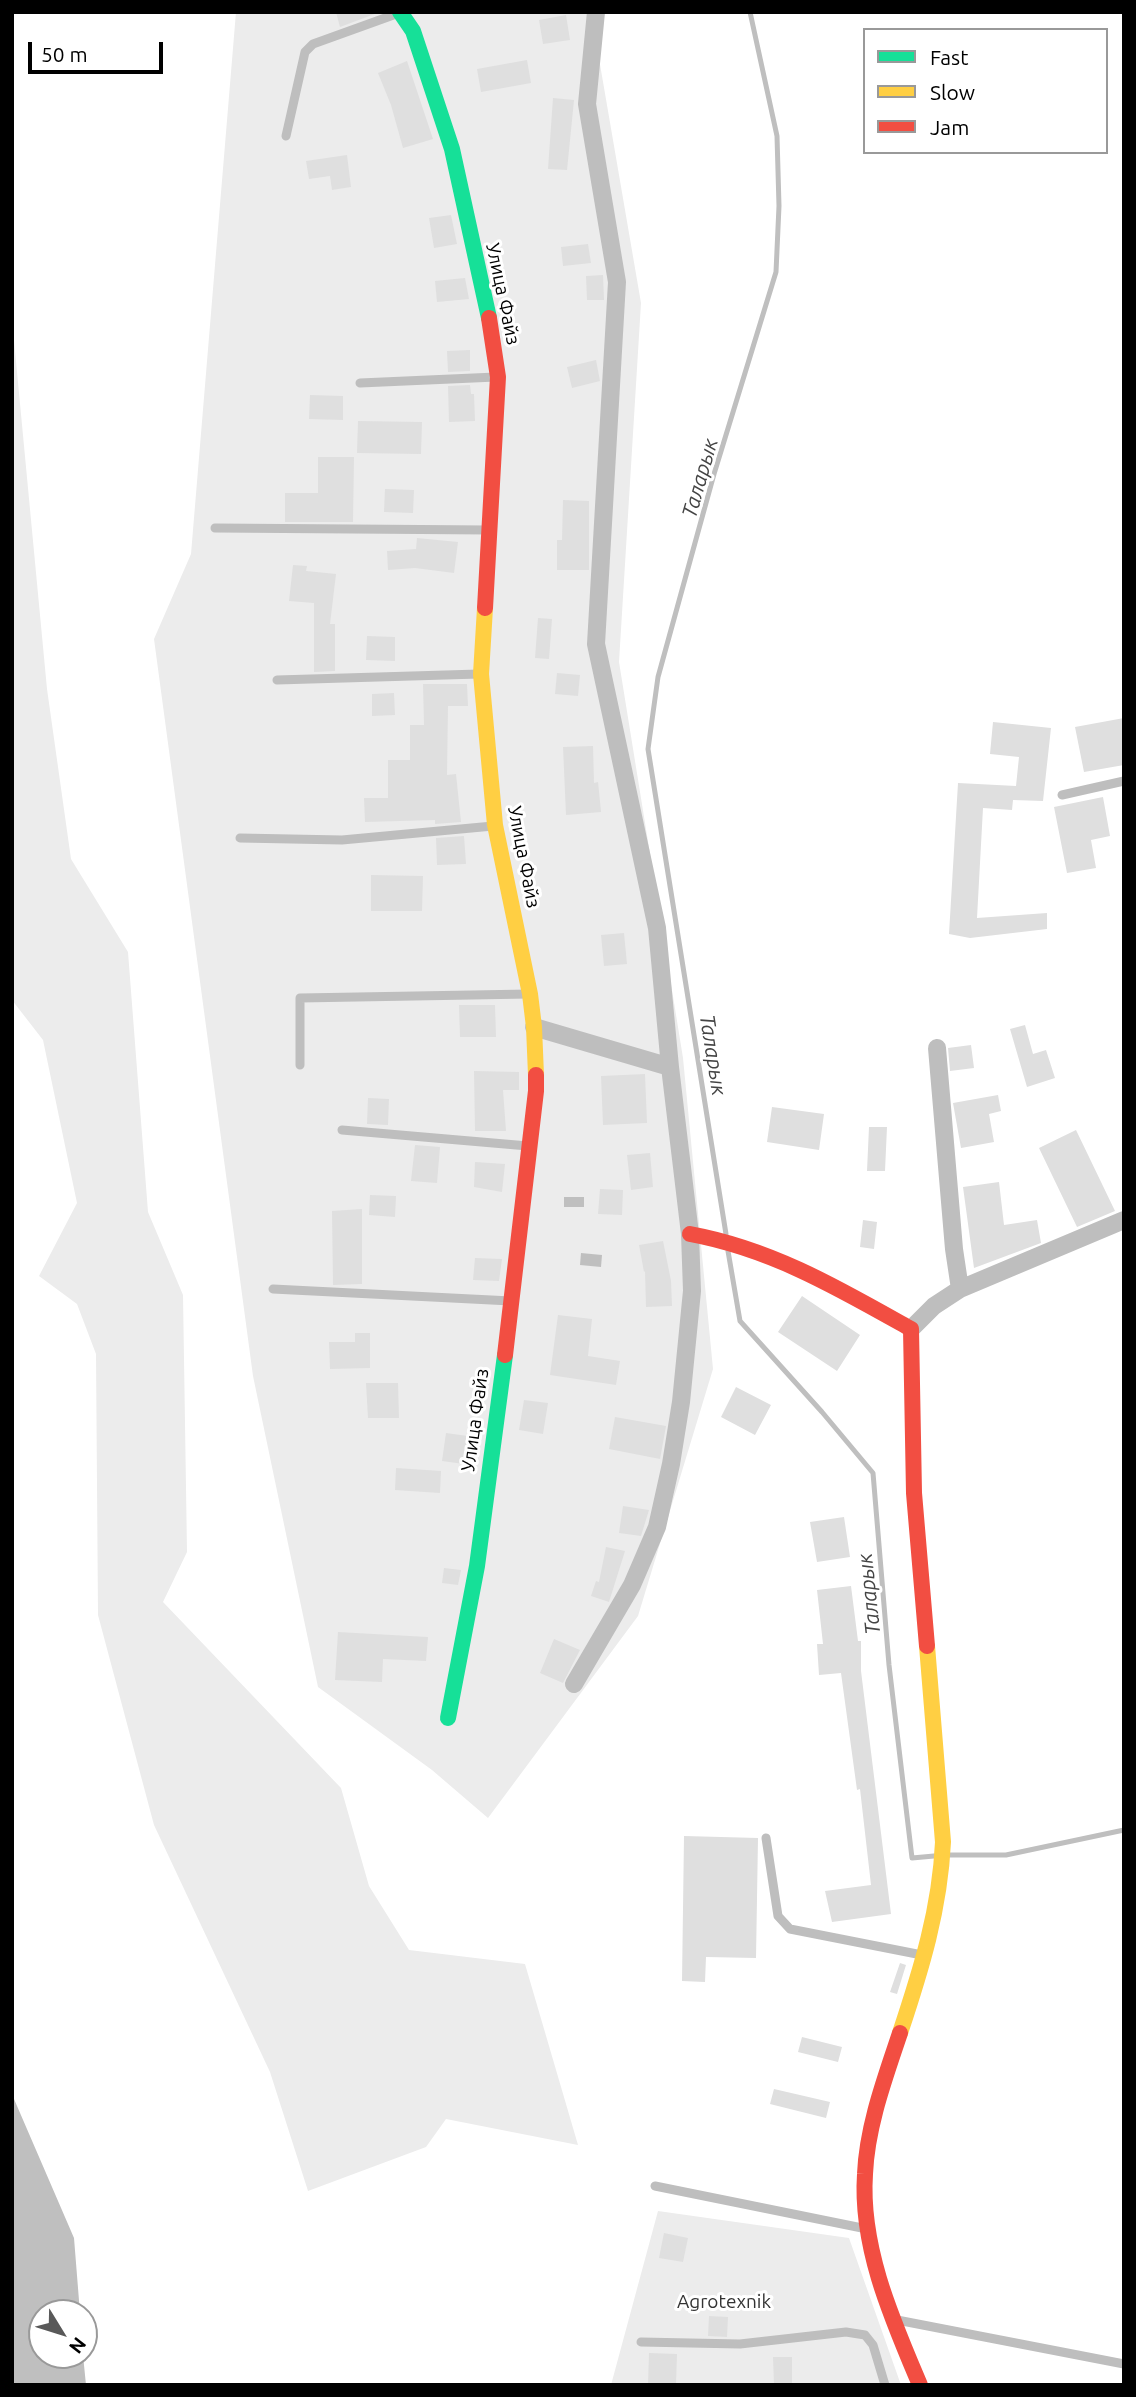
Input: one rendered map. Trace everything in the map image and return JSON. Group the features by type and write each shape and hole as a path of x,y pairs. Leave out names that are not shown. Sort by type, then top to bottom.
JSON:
{"street":[{"path":"574,1684 632,1585 657,1527 681,1402 692,1291 690,1234 657,928 596,644 617,282 587,104 596,12"},
{"name":"Улица Файз","path":"400,13 413,31 452,149 486,299 498,377 481,674 495,825 530,994 536,1091 513,1301 477,1566 448,1718"},
{"path":"534,1027 670,1067"},
{"path":"937,1048 954,1249 960,1289"},
{"path":"920,2385 892,2319 876,2268 864,2186 870,2134 923,1956 943,1875 943,1842 914,1493 911,1329 934,1306 960,1289 1124,1220"},
{"path":"690,1234 713,1237 795,1264 911,1329"}],"lane":[{"path":"286,136 305,52 313,44 400,13"},
{"path":"360,383 498,377"},
{"path":"215,528 491,530"},
{"path":"277,680 481,674"},
{"path":"1062,795 1124,781"},
{"path":"240,838 342,840 495,825"},
{"path":"300,1065 300,998 530,994"},
{"path":"342,1130 530,1146"},
{"path":"274,1289 513,1301"},
{"path":"766,1838 778,1916 790,1929 923,1956"},
{"path":"655,2186 869,2230"},
{"path":"892,2319 1124,2364"},
{"path":"641,2342 740,2344 846,2332 864,2335 873,2344 885,2385"}],"green space":[{"path":"236,12 591,12 641,303 619,662 683,1058 713,1369 638,1616 488,1818 432,1770 318,1687 253,1376 154,639 191,554"},
{"path":"12,319 47,689 71,859 128,952 148,1212 183,1295 187,1552 163,1602 341,1788 369,1886 409,1950 525,1964 578,2145 446,2119 426,2147 308,2191 270,2072 154,1825 98,1615 96,1354 77,1304 39,1276 77,1203 43,1040 12,1000"},
{"name":"Agrotexnik","path":"658,2211 849,2238 901,2385 611,2385"}],"shaded area":[{"path":"564,1197 584,1197 584,1207 564,1207"},
{"path":"581,1253 602,1255 601,1267 580,1265"},
{"path":"12,2081 14,2099 74,2238 79,2299 28,2299 28,2369 84,2369 86,2385 12,2385"}],"building":[{"path":"336,12 380,12 340,27"},
{"path":"566,15 570,40 543,44 539,20"},
{"path":"527,60 531,83 481,92 477,69"},
{"path":"407,61 433,139 403,148 391,105 378,73"},
{"path":"553,98 574,100 567,170 548,169"},
{"path":"347,155 351,187 332,190 330,176 309,179 306,161"},
{"path":"451,215 457,244 434,248 429,218"},
{"path":"588,244 591,263 563,266 561,247"},
{"path":"603,275 604,300 587,300 586,276"},
{"path":"465,278 469,299 437,302 435,281"},
{"path":"470,350 470,371 448,372 447,351"},
{"path":"596,360 600,381 572,388 567,367"},
{"path":"470,385 471,394 474,394 475,421 449,422 448,386"},
{"path":"310,395 343,396 343,420 309,419"},
{"path":"358,421 422,422 421,454 357,453"},
{"path":"318,457 354,457 353,522 285,522 285,493 318,493"},
{"path":"385,489 414,490 413,513 384,512"},
{"path":"563,500 589,501 589,570 557,570 557,540 562,540"},
{"path":"417,538 458,542 454,573 415,568 388,570 387,551 416,549"},
{"path":"293,565 307,566 306,571 336,574 330,624 335,624 335,671 314,672 314,603 289,601"},
{"path":"538,618 552,619 549,659 535,658"},
{"path":"367,636 395,637 395,661 366,660"},
{"path":"557,673 580,675 578,696 555,694"},
{"path":"423,684 467,684 468,706 448,706 447,775 456,774 461,822 365,822 364,798 388,798 388,760 410,760 410,725 424,725"},
{"path":"394,693 395,715 372,716 372,694"},
{"path":"1124,718 1124,765 1084,772 1075,727"},
{"path":"993,722 1051,728 1043,801 1013,800 1012,810 983,808 977,918 1047,913 1047,929 970,938 949,934 958,783 1016,786 1019,757 990,754"},
{"path":"593,746 594,783 598,782 601,812 566,815 563,747"},
{"path":"1103,797 1110,836 1091,840 1096,868 1067,873 1054,807"},
{"path":"464,836 466,864 437,865 436,838"},
{"path":"371,875 423,876 422,911 371,911"},
{"path":"624,933 627,964 604,966 601,935"},
{"path":"459,1005 495,1005 496,1037 460,1037"},
{"path":"1025,1025 1033,1054 1046,1050 1055,1078 1027,1087 1010,1029"},
{"path":"971,1045 974,1068 950,1071 948,1048"},
{"path":"474,1071 519,1072 519,1090 503,1090 506,1131 475,1131"},
{"path":"645,1074 647,1123 603,1125 601,1076"},
{"path":"998,1095 1001,1111 989,1114 994,1142 961,1148 953,1103"},
{"path":"368,1098 389,1099 388,1125 367,1124"},
{"path":"772,1107 824,1114 819,1150 767,1142"},
{"path":"869,1127 887,1127 885,1171 867,1171"},
{"path":"1076,1130 1115,1211 1077,1227 1039,1148"},
{"path":"415,1145 440,1147 437,1183 411,1181"},
{"path":"650,1153 653,1187 631,1190 627,1155"},
{"path":"475,1162 505,1164 502,1192 474,1187"},
{"path":"999,1182 1004,1225 1037,1220 1041,1243 974,1268 963,1187"},
{"path":"600,1189 623,1190 622,1215 598,1214"},
{"path":"370,1195 396,1196 395,1217 369,1215"},
{"path":"362,1209 362,1284 333,1285 332,1211"},
{"path":"863,1220 877,1222 874,1249 860,1247"},
{"path":"663,1241 671,1281 672,1306 646,1307 645,1271 639,1245"},
{"path":"475,1258 502,1259 499,1281 473,1280"},
{"path":"802,1296 860,1335 837,1371 778,1332"},
{"path":"558,1315 592,1319 588,1356 620,1361 616,1385 550,1375"},
{"path":"355,1333 370,1333 370,1368 330,1369 329,1342 355,1342"},
{"path":"366,1383 398,1383 399,1418 368,1418"},
{"path":"736,1387 771,1405 755,1435 721,1417"},
{"path":"524,1400 548,1403 543,1434 519,1430"},
{"path":"615,1417 666,1426 660,1459 609,1449"},
{"path":"446,1433 475,1437 471,1465 442,1461"},
{"path":"396,1468 441,1471 440,1493 395,1490"},
{"path":"623,1506 649,1510 641,1536 619,1533"},
{"path":"844,1517 850,1557 817,1562 810,1522"},
{"path":"606,1547 625,1551 609,1602 591,1596 596,1581 599,1582"},
{"path":"444,1568 461,1570 458,1585 442,1583"},
{"path":"851,1586 858,1641 861,1641 861,1671 891,1914 832,1922 825,1891 871,1885 860,1789 857,1790 841,1673 819,1675 817,1644 823,1644 817,1590"},
{"path":"338,1632 428,1637 426,1661 383,1659 382,1682 335,1680"},
{"path":"554,1639 580,1650 563,1683 540,1673"},
{"path":"684,1836 758,1838 756,1958 706,1957 705,1982 682,1981"},
{"path":"900,1963 906,1965 897,1994 890,1992"},
{"path":"802,2037 842,2047 838,2062 798,2052"},
{"path":"774,2089 830,2102 826,2118 770,2104"},
{"path":"664,2233 688,2238 683,2262 659,2258"},
{"path":"709,2316 728,2317 727,2337 708,2336"},
{"path":"649,2353 677,2354 676,2385 648,2385"},
{"path":"773,2357 792,2357 792,2385 774,2385"}],"waterway":[{"name":"Таларык","path":"726,1234 648,749 658,677 714,474 776,272 779,206 777,136 750,12"},
{"name":"Таларык","path":"728,1251 740,1321 873,1473 889,1665 912,1858 934,1856"},
{"name":"Таларык","path":"948,1855 1006,1855 1124,1830"}],"traffic: fast":[{"path":"400,12 413,31 452,149 489,318"},
{"path":"448,1718 477,1566 505,1355"}],"traffic: slow":[{"path":"485,608 481,674 495,825 530,994 536,1075"},
{"path":"900,2033 934,1915 943,1842 927,1646"}],"traffic: jam":[{"path":"485,608 498,377 489,318"},
{"path":"505,1355 536,1075"},
{"path":"690,1234 749,1250 805,1272 911,1329 914,1493 927,1646"},
{"path":"900,2033 869,2138 865,2201 880,2282 920,2385"}]}
